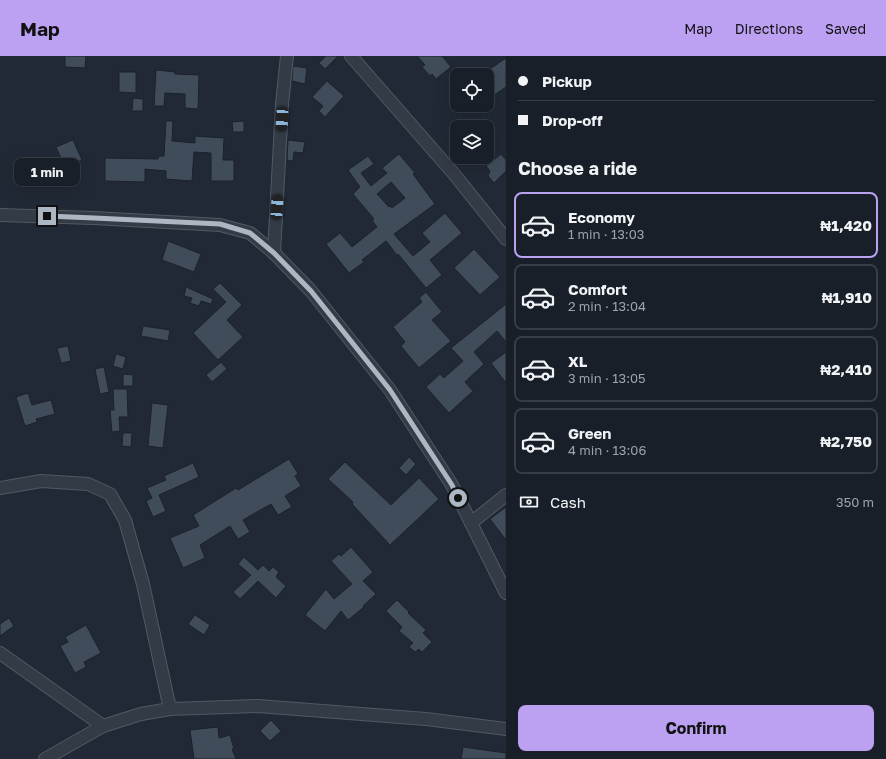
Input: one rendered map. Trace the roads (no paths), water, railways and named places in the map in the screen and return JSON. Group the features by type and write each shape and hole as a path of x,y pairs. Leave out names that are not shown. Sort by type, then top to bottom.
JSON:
{"street":[{"path":"274,253 282,104 287,56"},
{"path":"351,56 449,168 505,236"},
{"path":"0,215 220,224 250,233 274,253 311,291 390,390 452,485 506,593"},
{"path":"0,488 41,481 88,484 110,494 125,520 143,584 170,709"},
{"path":"471,523 506,495"},
{"path":"0,653 103,726"},
{"path":"44,759 103,726 141,714 170,709 258,706 426,719 506,729"}]}
